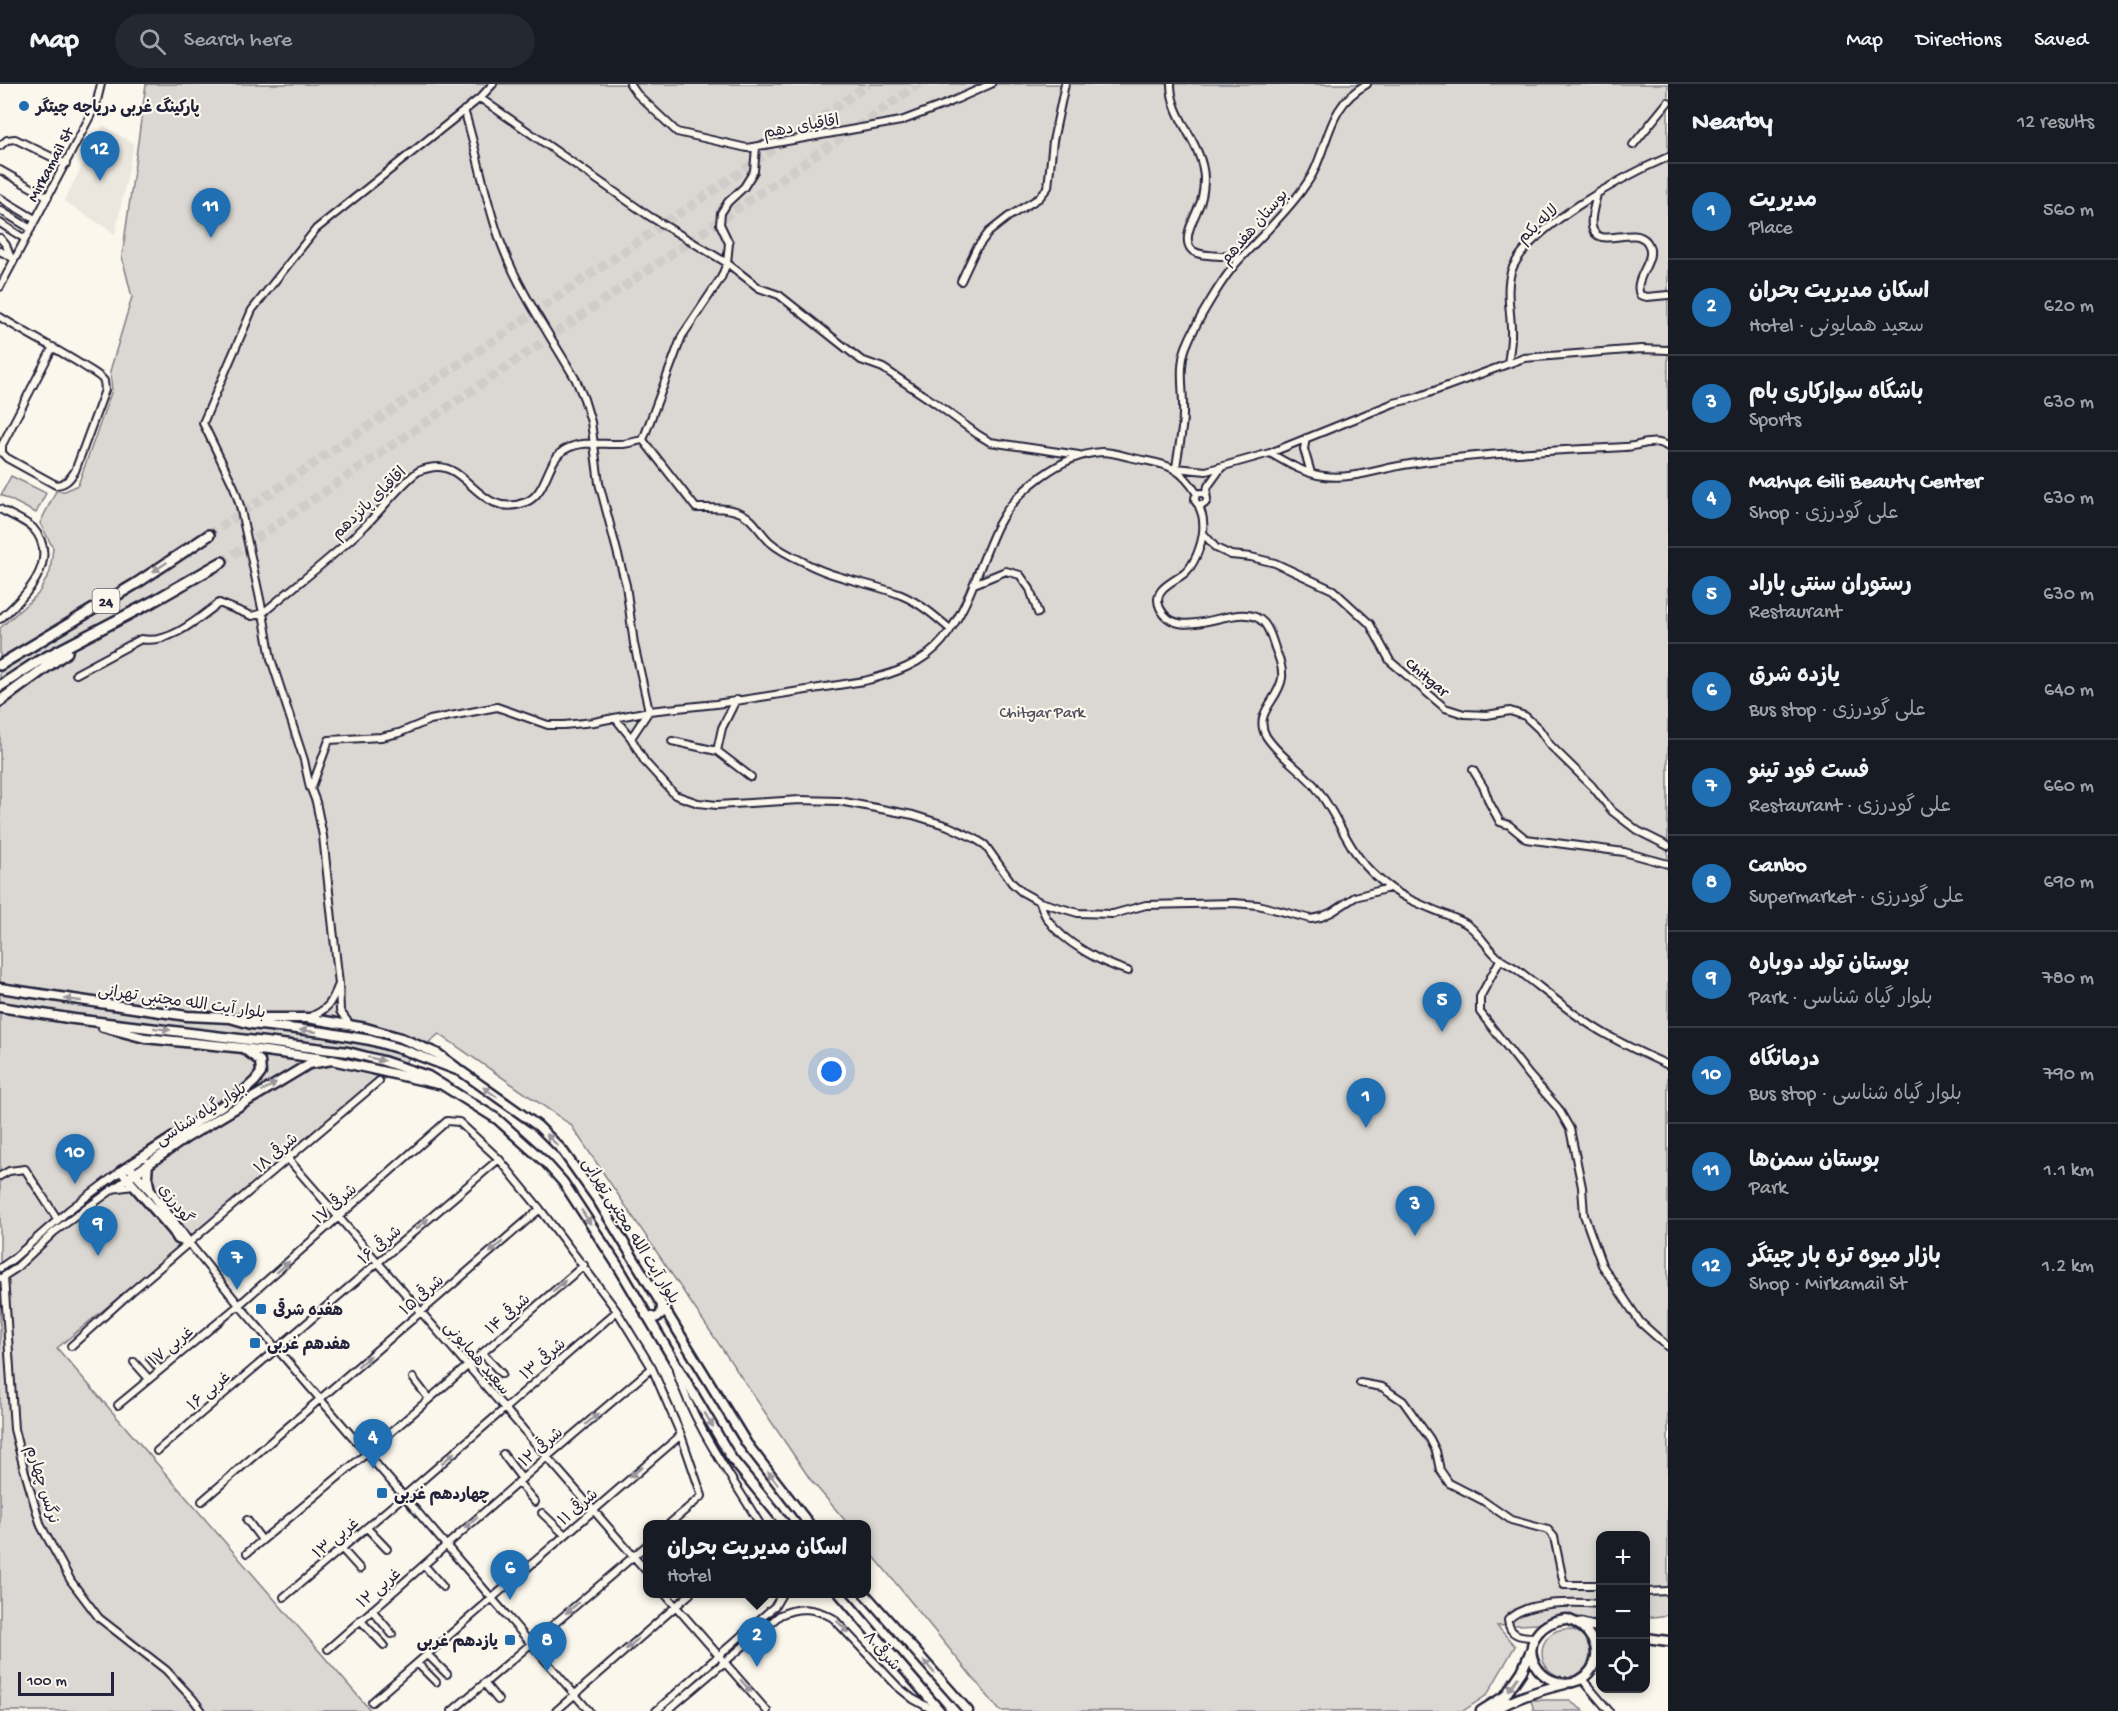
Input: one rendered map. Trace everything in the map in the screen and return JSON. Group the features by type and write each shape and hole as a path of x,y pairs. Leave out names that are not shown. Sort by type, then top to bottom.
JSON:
{"highway":[{"name":"24","path":"0,665 137,583 209,535"},
{"name":"24","path":"0,686 37,662 86,638 222,562"},
{"path":"0,701 86,638"}],"main road":[{"name":"بلوار آیت الله مجتبی تهرانی","path":"0,988 175,1014 230,1018 251,1024 370,1040 462,1072 538,1126 562,1150 599,1202 747,1444 805,1520"},
{"name":"بلوار آیت الله مجتبی تهرانی","path":"0,1007 74,1019 348,1052 417,1072 446,1086 497,1119 522,1140 563,1182 618,1266 732,1459 782,1520"},
{"path":"230,1018 306,1018 350,1025 401,1038 438,1054 462,1072"},
{"path":"74,1019 145,1038 332,1060"},
{"name":"بلوار گیاه شناسی","path":"128,1173 255,1082 261,1073 260,1061 243,1048"},
{"name":"بلوار گیاه شناسی","path":"128,1173 309,1064 332,1060 446,1086"},
{"path":"148,1163 147,1176 150,1190"},
{"name":"گودرزی","path":"128,1173 133,1186 178,1239 189,1243"},
{"name":"گودرزی","path":"128,1173 150,1190 189,1243"},
{"path":"646,1315 655,1318 661,1315 662,1306"},
{"path":"844,1598 940,1711"},
{"path":"869,1598 968,1711"},
{"path":"1481,1711 1504,1696 1522,1671 1535,1637 1548,1623 1567,1619 1596,1627"},
{"path":"1577,1622 1590,1635 1594,1643 1594,1661 1591,1669"},
{"path":"1650,1639 1668,1643"},
{"path":"1650,1644 1668,1643"},
{"path":"1532,1646 1537,1667 1544,1675 1566,1684"},
{"path":"1493,1711 1537,1690 1582,1679 1596,1666"}],"street":[{"name":"Mirkamail St","path":"0,287 12,258 31,229 96,105 101,84"},
{"path":"350,1025 340,1011 323,836 316,802 271,659 263,613 234,487 203,423 252,310 316,229 480,98 493,84"},
{"name":"اقاقیای دهم","path":"630,84 637,94 677,132 747,147 901,121 991,84"},
{"path":"961,281 976,249 989,232 1039,198 1048,187 1053,141 1065,84"},
{"path":"1171,84 1176,109 1203,164 1203,191 1188,244 1192,251 1198,254 1233,256 1239,259"},
{"name":"بوستان هفدهم","path":"1176,468 1183,417 1181,365 1186,346 1239,259 1266,234 1314,172 1326,135 1338,109 1367,84"},
{"path":"480,98 649,216 727,263 759,288 778,295 861,360 883,368 983,438 990,442 1010,446 1082,456"},
{"path":"1633,145 1668,102"},
{"path":"464,110 475,142 483,183 510,266 576,380 584,399 594,442 599,483 626,585 634,644 649,711 631,738"},
{"path":"0,146 7,140 15,139 66,164"},
{"path":"756,147 754,171 744,187 728,202 721,213 720,224 729,243 727,263 721,278 682,336 643,440 696,508 741,513 753,521 772,544 802,562 840,578 901,595 919,604 950,629"},
{"name":"لاله یکم","path":"1508,364 1511,336 1508,290 1512,271 1519,259 1543,232 1579,205 1637,170 1668,157"},
{"path":"0,170 48,197"},
{"path":"1597,194 1592,220 1592,228 1596,234 1603,238 1623,235 1642,237 1648,243 1650,251 1637,288 1640,295 1647,297 1668,295"},
{"path":"0,198 35,219"},
{"path":"0,210 31,229"},
{"path":"0,223 25,239"},
{"path":"0,238 12,258"},
{"path":"0,251 12,258"},
{"path":"0,317 53,347 101,378 106,386 75,471 63,485 56,485 2,453 2,445 53,347"},
{"path":"311,789 329,740 381,737 399,733 430,720 468,711 497,707 548,725 564,725 649,711 716,705 807,690 888,675 906,668 941,642 950,629 974,584 999,524 1010,507 1045,474 1082,456 1104,452 1176,468 1206,471 1270,453 1394,403 1415,398 1524,358 1641,349 1668,350"},
{"path":"1306,438 1304,449 1311,473"},
{"name":"اقاقیای پانزدهم","path":"263,613 352,539 420,471 438,466 455,472 481,496 497,504 525,502 537,494 554,462 564,450 594,442 622,444 643,440"},
{"path":"1270,453 1311,473 1348,477 1410,464 1492,455 1594,447 1627,447 1646,443 1664,444 1668,447"},
{"path":"1176,468 1188,478 1197,494 1195,499 1203,520 1203,534 1195,558 1186,571 1163,588 1158,596 1160,606 1166,616 1176,623 1186,625 1210,619 1251,616 1261,620 1269,629 1282,667 1278,690 1263,714 1262,724 1265,733 1271,743 1327,802 1358,859 1389,888 1468,925 1500,960 1518,970 1552,998 1606,1034 1668,1065"},
{"path":"1198,504 1205,502 1208,486 1221,468"},
{"path":"1197,494 1206,495"},
{"path":"0,509 33,528 41,540 44,556 43,565 36,580 0,619"},
{"name":"Chitgar","path":"1203,534 1216,548 1231,555 1275,563 1333,590 1370,624 1389,661 1445,708 1464,714 1486,715 1510,711 1525,716 1539,729 1550,746 1592,786 1612,811 1638,831 1668,846"},
{"path":"974,584 1006,571 1020,575 1030,589 1038,613"},
{"path":"76,674 141,639 153,642 185,628 219,603 252,616 263,613"},
{"path":"717,751 722,728 736,700"},
{"path":"615,718 631,738 645,762 675,795 698,803 717,805 800,800 839,801 913,815 948,826 985,845 1012,883 1022,892 1059,909 1113,914 1146,905 1234,903 1258,905 1311,919 1322,917 1355,897 1389,888"},
{"path":"672,741 717,751 751,777"},
{"path":"1473,770 1500,822 1509,825 1526,839 1624,852 1668,864"},
{"path":"1040,902 1047,920 1065,937 1089,954 1112,966 1128,971"},
{"path":"1500,960 1480,998 1478,1004 1480,1012 1558,1108 1570,1129 1582,1187 1584,1215 1602,1265 1640,1322 1668,1347"},
{"path":"306,1018 330,1005 339,984"},
{"name":"۱۸ شرقی","path":"71,1346 131,1292 379,1081"},
{"name":"۱۷ شرقی","path":"239,1305 447,1122 459,1122 499,1159"},
{"name":"سعید همایونی","path":"288,1159 643,1567"},
{"path":"499,1159 584,1265 617,1311 652,1368 681,1435 702,1496 674,1520"},
{"name":"۱۶ شرقی","path":"277,1349 499,1159"},
{"path":"0,1176 9,1171 25,1169 58,1220"},
{"name":"بلوار گیاه شناسی","path":"2,1277 15,1269 54,1232 111,1189 128,1173"},
{"name":"بلوار گیاه شناسی","path":"0,1268 58,1220 128,1173"},
{"path":"111,1189 133,1186"},
{"name":"۱۵ شرقی","path":"202,1502 540,1209"},
{"path":"189,1243 320,1400 589,1711"},
{"name":"۱۴ شرقی","path":"247,1553 367,1453 584,1265"},
{"name":"نرگس چهارم","path":"2,1277 14,1430 41,1526 71,1581 99,1618 166,1670 202,1711"},
{"name":"۱۷ غربی","path":"118,1405 239,1305"},
{"name":"۱۳ شرقی","path":"404,1496 617,1311"},
{"name":"۱۶ غربی","path":"157,1451 277,1349"},
{"path":"482,1353 502,1374"},
{"path":"150,1358 160,1370"},
{"path":"672,1358 681,1387 758,1520"},
{"path":"134,1362 149,1379"},
{"name":"۱۲ شرقی","path":"446,1545 652,1368"},
{"path":"413,1378 429,1399"},
{"path":"1360,1383 1382,1387 1403,1401 1433,1445 1440,1470 1449,1483 1482,1500 1511,1520 1548,1530 1554,1537 1564,1585 1596,1585"},
{"name":"۱۱ شرقی","path":"372,1701 592,1509 681,1435"},
{"path":"502,1454 535,1502"},
{"name":"۱۳ غربی","path":"284,1598 404,1496"},
{"path":"543,1513 564,1534"},
{"path":"247,1520 262,1540"},
{"path":"367,1528 387,1549"},
{"name":"۱۲ غربی","path":"328,1649 446,1545"},
{"path":"452,1711 643,1548"},
{"path":"342,1549 360,1569"},
{"path":"424,1565 443,1587"},
{"path":"1650,1592 1668,1591"},
{"path":"670,1598 767,1711"},
{"path":"556,1711 684,1598"},
{"name":"۸ شرقی","path":"667,1711 775,1606 779,1598"},
{"path":"1535,1637 1514,1634 1509,1628 1508,1620 1520,1610 1563,1601 1596,1604"},
{"name":"۸ شرقی","path":"657,1711 722,1658 780,1615 793,1609 820,1611 833,1618 898,1687 913,1699 935,1711"},
{"path":"372,1610 392,1634"},
{"path":"360,1620 384,1645"},
{"path":"427,1654 447,1674"},
{"path":"417,1663 436,1682"},
{"path":"1582,1679 1609,1711"},
{"path":"484,1683 498,1700"}],"shaded area":[{"path":"103,125 134,144 115,234 64,201"}],"green space":[{"name":"Chitgar Park","path":"146,84 1668,84 1668,1615 1650,1617 1650,1531 1596,1531 1596,1621 1497,1626 1515,1646 1487,1695 1463,1711 1000,1711 871,1553 871,1520 845,1520 810,1479 571,1125 439,1034 57,1348 371,1711 0,1711 0,628 38,594 50,572 53,548 40,523 56,491 65,491 78,485 112,390 110,371 132,297 122,257"},
{"path":"11,476 46,493 36,513 1,495"},
{"path":"1566,1629 1583,1636 1590,1653 1583,1670 1566,1677 1549,1670 1542,1653 1549,1636"},
{"path":"1531,1700 1568,1700 1584,1711 1534,1711"}],"tunnel":[{"path":"209,535 869,84"},
{"path":"222,562 919,84"}],"place":[{"name":"پارکینگ غربی دریاچه چیتگر","path":"24,106"},
{"name":"بازار میوه تره بار چیتگر","path":"100,181"},
{"name":"بوستان سمن‌ها","path":"211,238"},
{"name":"رستوران سنتی باراد","path":"1442,1032"},
{"name":"مدیریت","path":"1366,1128"},
{"name":"درمانگاه","path":"75,1184"},
{"name":"باشگاه سوارکاری بام","path":"1415,1236"},
{"name":"بوستان تولد دوباره","path":"98,1256"},
{"name":"فست فود تینو","path":"237,1290"},
{"name":"هفده شرقی","path":"261,1309"},
{"name":"هفدهم غربی","path":"255,1343"},
{"name":"Mahya Gili Beauty Center","path":"373,1469"},
{"name":"چهاردهم غربی","path":"382,1493"},
{"name":"یازده شرق","path":"510,1600"},
{"name":"یازدهم غربی","path":"510,1640"},
{"name":"اسکان مدیریت بحران","path":"757,1667"},
{"name":"Canbo","path":"547,1672"}]}
